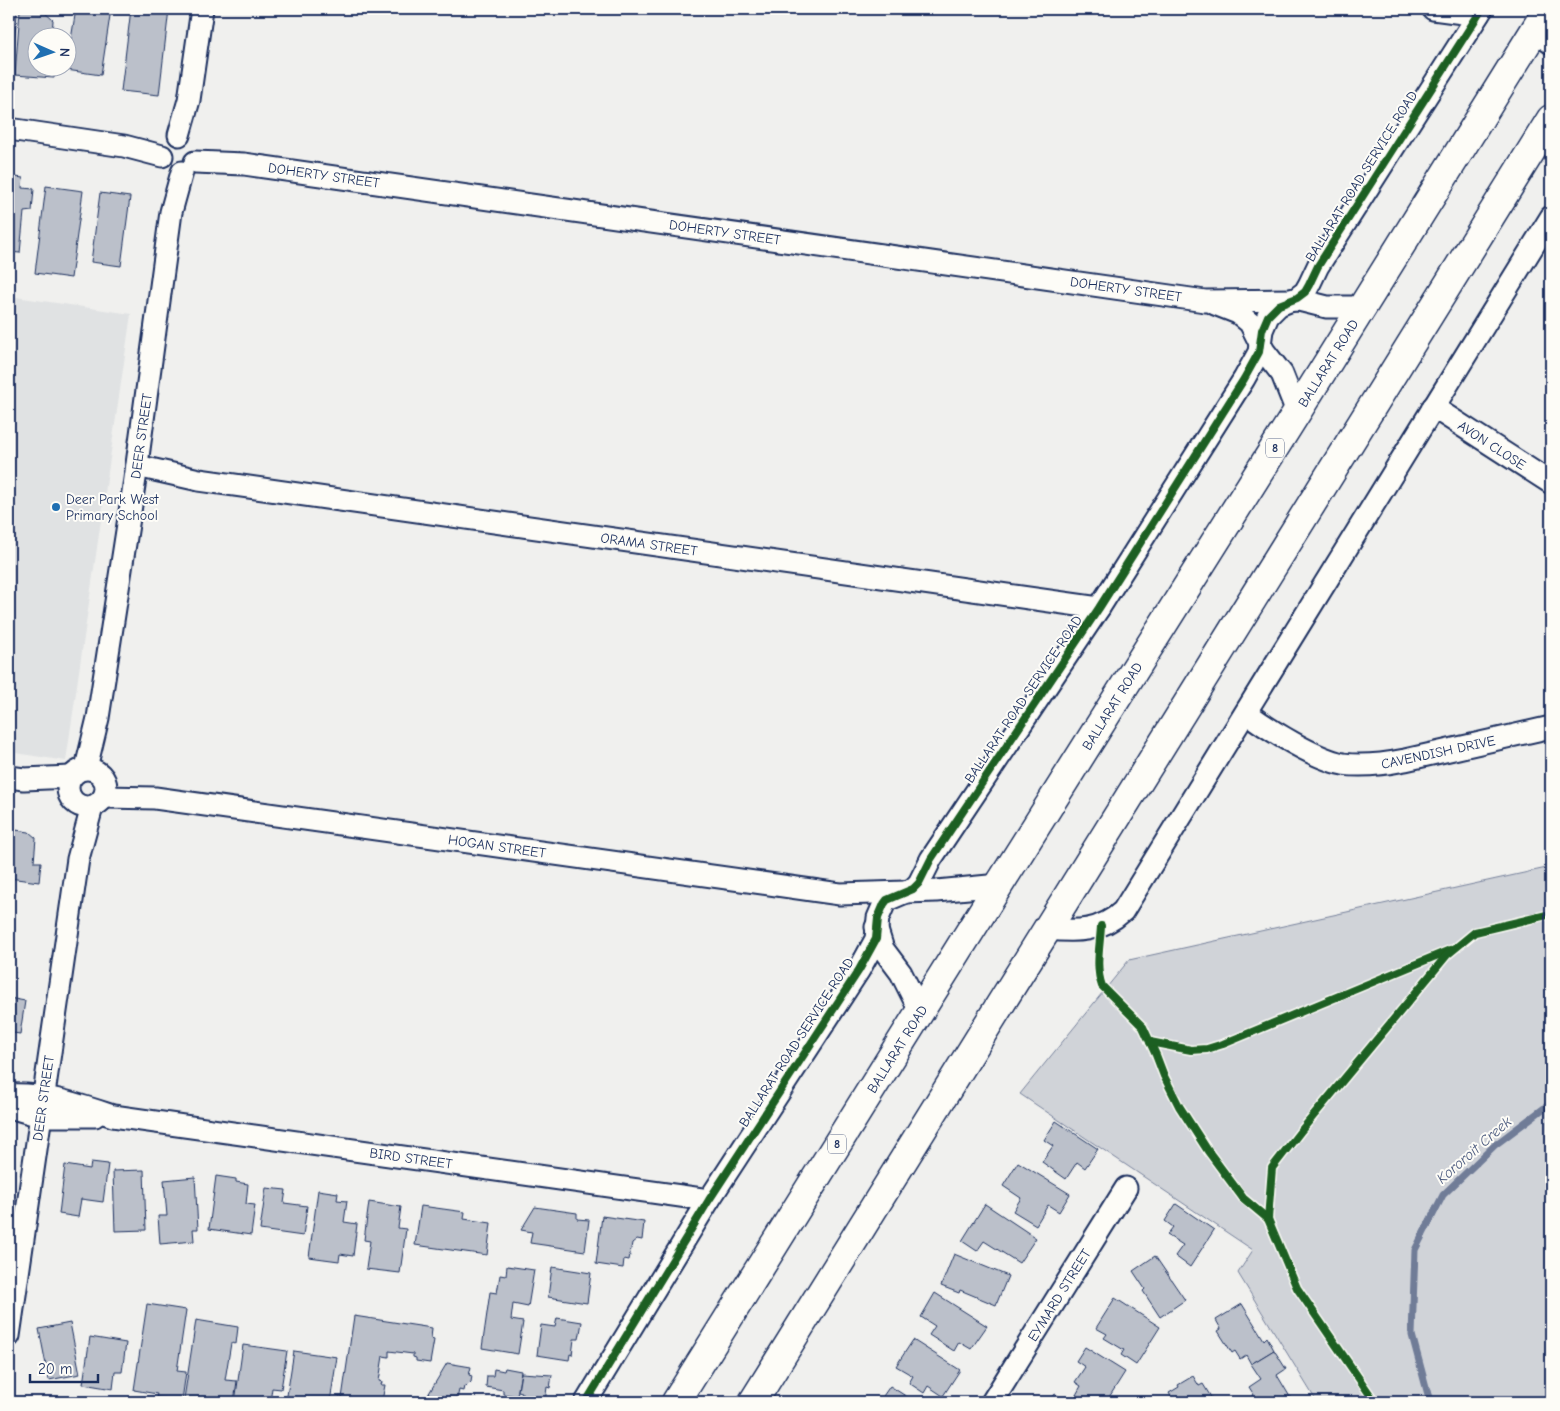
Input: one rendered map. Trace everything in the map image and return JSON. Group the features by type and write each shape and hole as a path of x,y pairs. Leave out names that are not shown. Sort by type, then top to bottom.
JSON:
{"highway":[{"name":"BALLARAT ROAD","path":"676,1402 1363,307 1544,28"},
{"path":"753,1402 1551,119"}],"street":[{"name":"DEER STREET","path":"9,1336 202,9"},
{"path":"1433,9 1480,12"},
{"name":"BALLARAT ROAD SERVICE ROAD","path":"586,1402 709,1200 859,970 874,942 878,918 884,904 887,900 913,889 919,883 931,859 1099,608 1244,379 1258,356 1262,330 1268,316 1276,307 1307,290 1318,266 1480,12"},
{"name":"DOHERTY STREET","path":"9,130 1205,301 1299,300 1335,308 1363,307"},
{"path":"1048,929 1074,931 1102,926 1123,911 1247,713 1551,217"},
{"name":"DOHERTY STREET","path":"1205,301 1244,316 1254,328 1261,344 1282,374 1297,412"},
{"name":"AVON CLOSE","path":"1433,407 1551,483"},
{"name":"ORAMA STREET","path":"136,472 1099,608"},
{"name":"CAVENDISH DRIVE","path":"1247,713 1296,744 1323,758 1342,764 1364,766 1382,765 1551,727"},
{"name":"HOGAN STREET","path":"16,778 840,894 937,891 999,886"},
{"name":"HOGAN STREET","path":"840,894 867,911 873,919 883,949 902,973 920,1011"},
{"name":"BIRD STREET","path":"9,1095 41,1106"},
{"name":"BIRD STREET","path":"9,1107 41,1106 709,1200"},
{"name":"EYMARD STREET","path":"992,1402 1126,1188"}],"shaded area":[{"name":"Deer Park West Primary School","path":"9,296 131,314 66,761 9,752"},
{"path":"1551,867 1551,1402 1317,1402 1238,1273 1253,1250 1020,1094 1129,960"}],"building":[{"path":"76,9 111,9 101,75 78,72 78,28 73,28"},
{"path":"131,9 169,9 159,95 121,91"},
{"path":"20,10 43,11 53,20 52,28 28,28 28,76 15,75"},
{"path":"9,14 17,15 9,84"},
{"path":"9,176 23,178 22,188 34,189 32,211 24,212 20,253 9,252"},
{"path":"46,186 83,191 71,278 35,273"},
{"path":"100,193 130,197 121,266 91,262"},
{"path":"9,829 29,832 36,838 34,862 41,862 39,882 9,878"},
{"path":"9,998 25,1001 20,1034 13,1033 10,1051 9,1051"},
{"path":"1056,1121 1098,1149 1085,1168 1077,1162 1066,1179 1042,1162 1053,1146 1044,1140"},
{"path":"91,1162 108,1164 103,1202 81,1199 78,1217 59,1214 65,1165 90,1169"},
{"path":"1018,1162 1070,1194 1059,1212 1048,1205 1036,1225 1013,1211 1021,1198 1003,1186"},
{"path":"144,1170 146,1230 115,1231 113,1171"},
{"path":"216,1176 236,1179 236,1182 248,1184 246,1204 255,1205 251,1235 209,1229"},
{"path":"195,1177 198,1229 193,1229 194,1241 160,1244 158,1216 167,1216 164,1180"},
{"path":"266,1188 286,1190 284,1203 307,1206 303,1236 260,1230"},
{"path":"318,1190 338,1193 337,1200 347,1201 344,1222 357,1224 353,1256 340,1254 339,1261 309,1257"},
{"path":"369,1202 401,1207 398,1228 406,1229 400,1273 366,1269 370,1241 364,1240"},
{"path":"985,1204 1036,1238 1019,1263 984,1241 977,1251 962,1241"},
{"path":"1176,1204 1214,1230 1190,1267 1175,1256 1183,1245 1167,1235 1173,1227 1165,1221"},
{"path":"421,1206 465,1212 464,1219 491,1223 487,1255 415,1245"},
{"path":"535,1207 577,1213 577,1219 589,1220 585,1251 530,1243 532,1232 521,1230"},
{"path":"602,1216 644,1222 642,1240 637,1239 632,1243 629,1260 624,1259 623,1268 596,1264"},
{"path":"954,1254 1008,1276 996,1305 960,1290 959,1293 941,1286"},
{"path":"1155,1256 1185,1300 1160,1317 1133,1271"},
{"path":"507,1266 534,1270 528,1307 513,1304 511,1320 523,1322 518,1354 482,1348 490,1292 497,1293 500,1275 506,1276"},
{"path":"552,1267 591,1273 587,1303 548,1297"},
{"path":"935,1293 987,1326 971,1349 959,1342 954,1351 929,1335 935,1326 921,1317"},
{"path":"1115,1298 1160,1327 1136,1365 1121,1355 1124,1350 1104,1338 1107,1334 1096,1328"},
{"path":"147,1304 186,1310 177,1371 186,1372 182,1400 156,1397 157,1394 134,1390"},
{"path":"1242,1304 1264,1340 1267,1337 1274,1350 1251,1364 1246,1355 1240,1359 1235,1351 1232,1353 1218,1331 1221,1329 1216,1320"},
{"path":"354,1316 432,1328 431,1339 434,1340 430,1363 416,1361 413,1354 389,1351 389,1357 383,1356 379,1381 382,1382 381,1385 385,1385 382,1401 392,1402 338,1402 339,1397 342,1398"},
{"path":"557,1318 582,1322 579,1339 574,1339 572,1355 570,1354 569,1360 537,1355 541,1325 555,1327"},
{"path":"196,1320 238,1327 236,1344 231,1343 225,1380 237,1381 234,1402 187,1402 184,1399"},
{"path":"70,1323 80,1374 49,1380 39,1329"},
{"path":"90,1337 126,1343 122,1372 115,1372 113,1389 83,1384"},
{"path":"913,1340 960,1370 943,1396 928,1386 924,1393 909,1383 913,1376 896,1366"},
{"path":"243,1345 287,1351 281,1389 272,1388 270,1402 235,1402"},
{"path":"1085,1347 1125,1372 1106,1402 1086,1402 1076,1395 1081,1386 1075,1382 1085,1367 1076,1361"},
{"path":"1274,1350 1286,1369 1277,1375 1293,1402 1253,1402 1250,1398 1254,1395 1249,1387 1261,1379 1251,1364"},
{"path":"294,1351 337,1357 330,1402 286,1402"},
{"path":"447,1363 471,1367 469,1375 472,1376 471,1382 466,1387 464,1386 463,1391 459,1390 457,1399 428,1395"},
{"path":"505,1368 521,1371 517,1396 503,1394 503,1390 486,1387 487,1376 493,1376 494,1369 504,1371"},
{"path":"521,1373 552,1375 550,1388 547,1387 545,1402 521,1400 522,1392 518,1391"},
{"path":"1193,1376 1199,1386 1203,1384 1214,1402 1174,1402 1169,1393"},
{"path":"890,1386 915,1402 879,1402"},
{"path":"1055,1394 1068,1402 1050,1402"}],"waterway":[{"name":"Kororoit Creek","path":"1430,1402 1412,1335 1415,1250 1443,1195 1495,1145 1551,1103"}],"cycle path":[{"path":"586,1402 709,1200 859,970 876,939 878,918 884,904 887,900 913,889 919,883 931,859 1099,608 1244,379 1259,352 1262,330 1268,316 1279,305 1297,298 1305,292 1318,266 1482,9"},
{"path":"1375,1402 1297,1288 1268,1219 1272,1168 1447,955 1475,932 1551,914"},
{"path":"1101,926 1098,964 1102,986 1143,1027 1179,1106 1208,1151 1243,1198 1268,1219"},
{"path":"1150,1042 1191,1050 1207,1049 1450,950"}],"place":[{"name":"Deer Park West Primary School","path":"56,507"}]}
